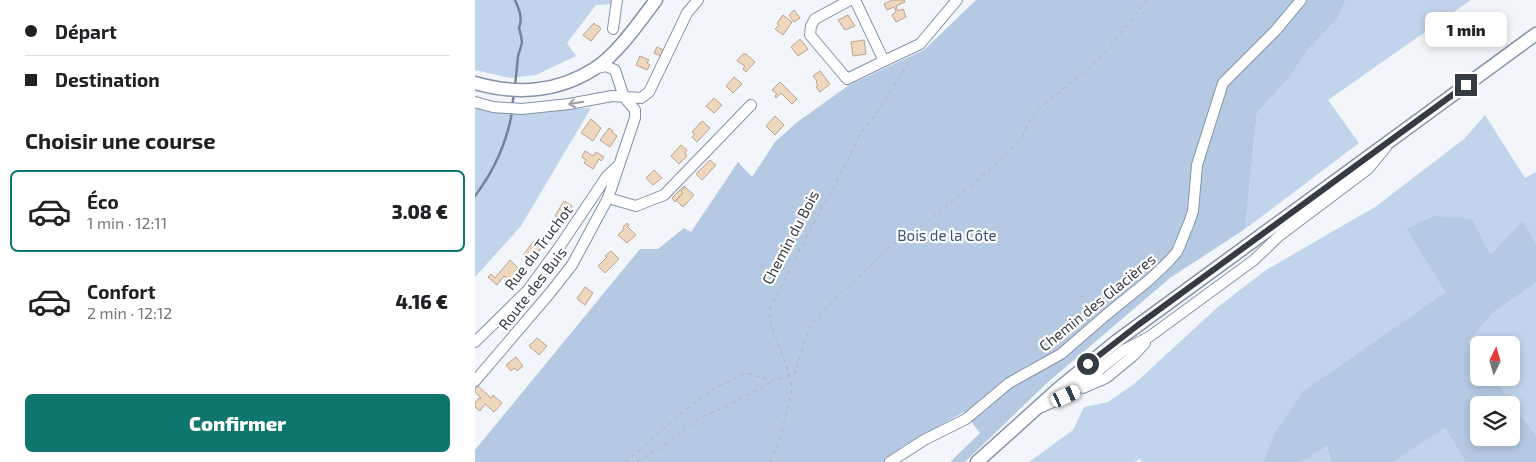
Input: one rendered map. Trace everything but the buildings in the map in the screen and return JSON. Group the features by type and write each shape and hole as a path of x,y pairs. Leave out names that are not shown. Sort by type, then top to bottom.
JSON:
{"main road":[{"path":"475,76 496,82 519,84 553,80 566,75 587,64 600,54 613,42 649,0"},
{"path":"475,83 518,91 536,90 554,86 581,76 596,68 618,48 656,0"},
{"path":"977,462 1084,367 1138,325 1536,34"}],"street":[{"path":"613,29 617,0"},
{"path":"475,102 493,107 522,109 569,104 612,96 641,98 649,92 687,13 698,0"},
{"path":"850,0 815,19 811,26 810,34 847,79 921,44 957,0"},
{"path":"855,0 884,61"},
{"name":"Chemin des Glacières","path":"890,462 924,440 966,419 1009,383 1061,354 1169,261 1177,252 1193,211 1197,165 1223,83 1276,30 1301,0"},
{"name":"Route des Buis","path":"475,381 573,265 608,198 635,118 635,110 624,98 615,70 606,66 596,68"},
{"path":"608,198 636,206 664,194 751,105"},
{"path":"1034,410 1066,396 1124,350 1149,337 1254,260 1279,236 1361,176 1392,139"},
{"name":"Rue du Truchot","path":"475,342 528,290 607,176 620,164"}],"path":[{"path":"637,462 667,443 700,418 774,381 795,373 809,328 824,310 895,242 922,226 999,162 1023,138 1028,124 1039,109 1085,71 1108,49 1147,0"},
{"name":"Chemin du Bois","path":"770,462 780,439 793,390 790,376 771,324 769,310 859,136 911,59"},
{"path":"626,462 683,412 716,387 746,373 774,381"}],"shaded area":[{"path":"475,0 613,0 612,4 596,5 567,43 576,56 536,75 510,78 475,70"},
{"path":"1346,0 1471,0 1328,100 1359,143 1245,229 1257,113 1288,79 1309,49 1337,19"},
{"path":"475,107 497,113 591,108 521,226 475,277"},
{"path":"1485,115 1525,178 1536,172 1536,244 1523,222 1490,255 1406,229 1445,292 1303,391 1275,432 1263,462 1142,462 1140,459 1135,462 1029,462 1073,430 1084,407 1108,402 1134,384 1219,306 1266,270 1375,207 1464,139"},
{"path":"1536,283 1536,436 1520,414 1520,396 1507,396 1500,386 1520,386 1520,336 1473,336 1494,312"},
{"path":"1445,428 1465,462 1392,462 1397,458"},
{"path":"1327,446 1331,462 1302,462"}],"green space":[{"name":"Bois de la Côte","path":"976,0 1346,0 1337,19 1309,49 1288,79 1257,113 1245,229 1170,278 1047,383 965,462 950,462 980,433 964,412 903,446 884,462 475,462 475,450 640,249 658,249 684,228 691,232 738,162 752,177 775,142 796,123 849,85 924,50"},
{"path":"1434,216 1472,219 1490,255 1523,221 1536,244 1536,283 1494,312 1473,336 1470,336 1468,342 1470,345 1470,386 1500,386 1507,396 1470,396 1470,446 1520,446 1520,414 1536,436 1536,462 1465,462 1445,428 1392,462 1331,462 1327,446 1302,462 1263,462 1275,432 1303,391 1445,292 1406,229"}],"waterway":[{"path":"515,0 520,14 519,28 522,43 518,56 515,86"},
{"path":"512,106 514,94"},
{"path":"475,196 488,177 498,156 507,134 512,112"}],"route":[{"path":"1088,364 1138,325 1466,85"}]}
